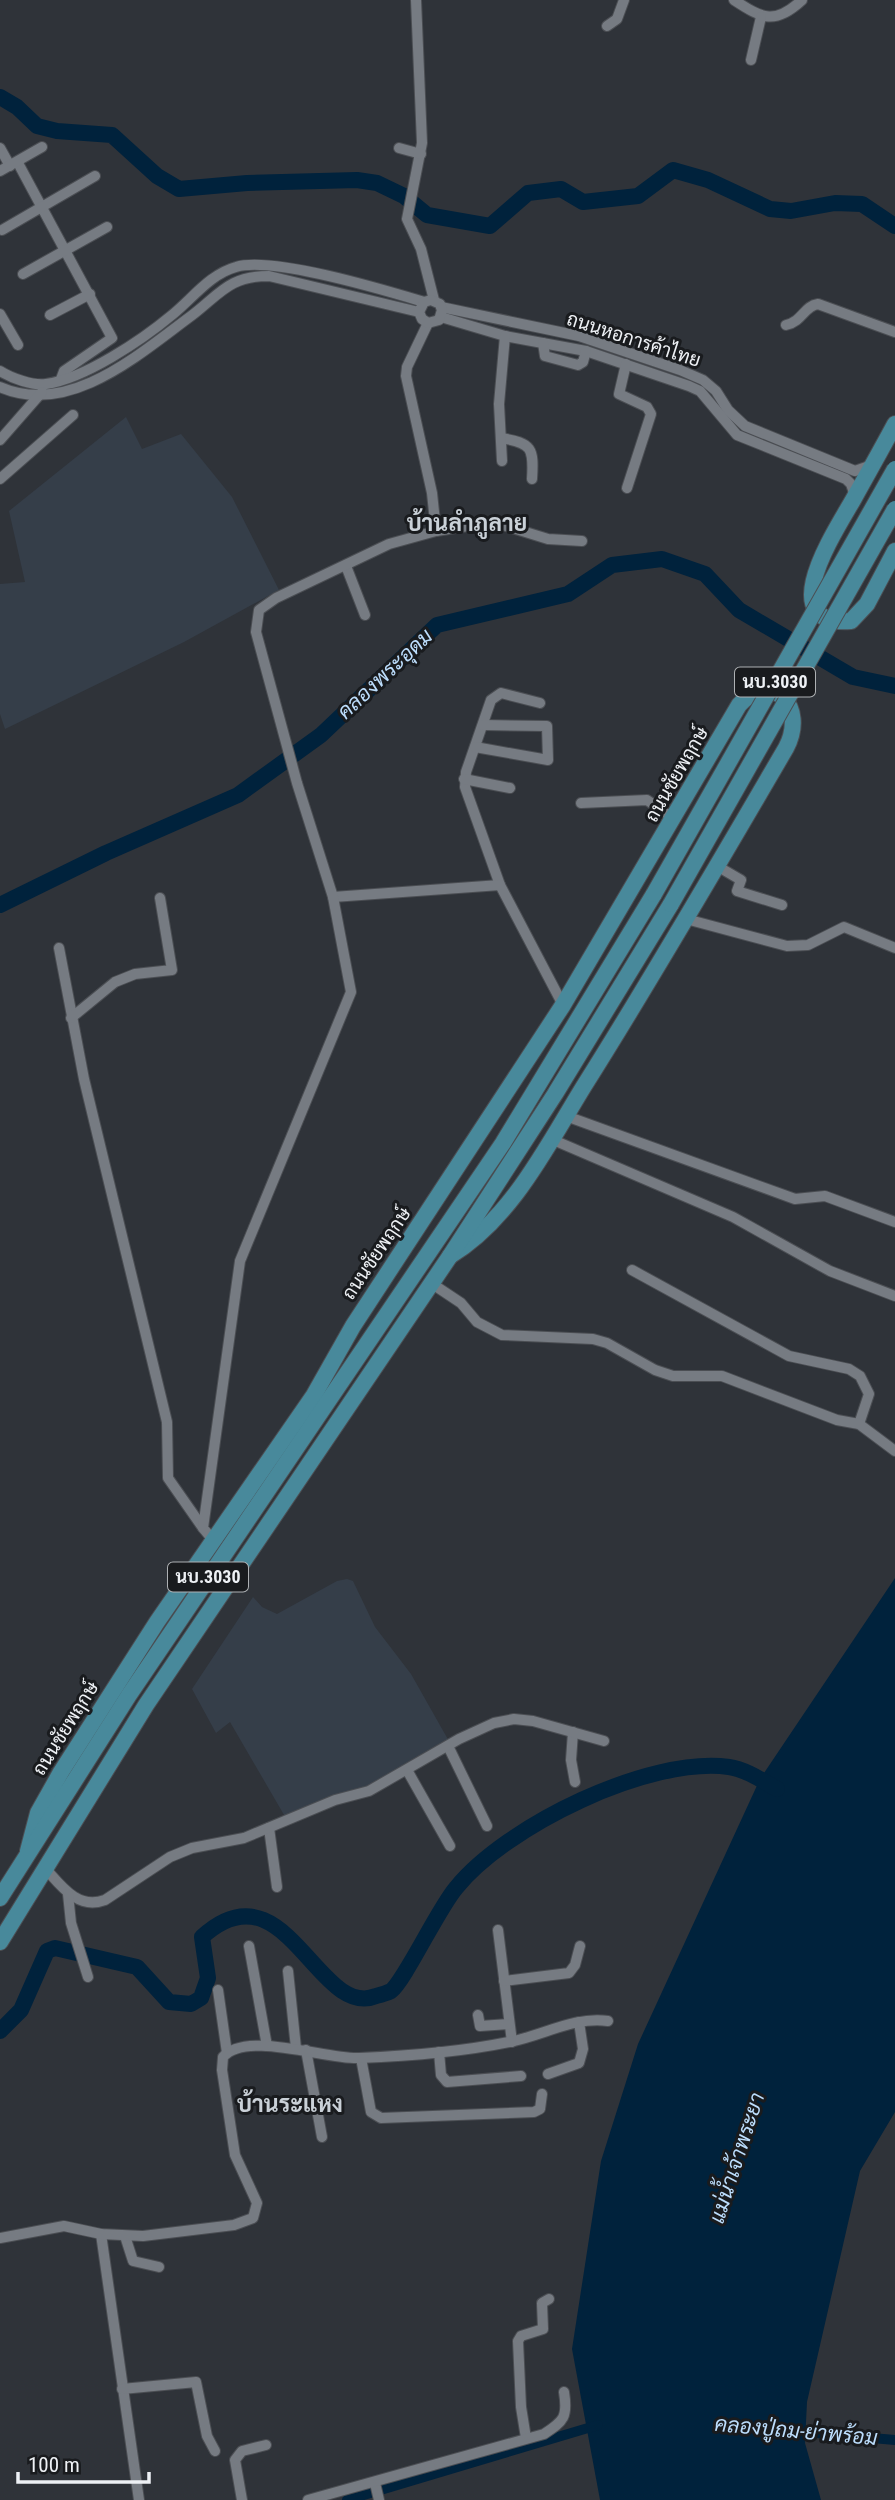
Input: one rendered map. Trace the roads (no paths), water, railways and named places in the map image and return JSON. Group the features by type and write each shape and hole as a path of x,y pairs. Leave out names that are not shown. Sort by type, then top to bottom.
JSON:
{"main road":[{"path":"895,424 815,571 812,589 817,609 828,620 851,621 866,604 895,551"},
{"name":"ถนนชัยพฤกษ์","path":"0,1898 160,1648 538,1088 654,894 895,469"},
{"name":"ถนนชัยพฤกษ์","path":"0,1942 146,1705 450,1256 555,1094 671,904 895,509"},
{"name":"ถนนชัยพฤกษ์","path":"28,1851 38,1813 61,1772 208,1534 314,1395 353,1326 563,1005 739,705 751,695 760,692 769,691 784,697 791,706 794,720 790,740 686,919 515,1196 463,1248 450,1256"},
{"path":"314,1395 367,1330 393,1304"}],"street":[{"path":"416,0 421,154 407,219 421,249 432,308 422,319 428,323 407,367 406,376 432,493 436,531"},
{"path":"607,26 617,19 624,0"},
{"path":"734,0 761,17 777,17 790,12 802,0"},
{"path":"751,60 761,17"},
{"path":"9,167 42,147"},
{"path":"0,148 9,167 42,205 119,351"},
{"path":"398,148 421,154"},
{"path":"2,230 95,176"},
{"path":"23,274 107,227"},
{"name":"ถนนหอการค้าไทย","path":"45,384 69,378 119,351 171,316 221,272 244,265 270,264 432,308 505,336 586,351 626,364 700,391 737,435 855,471 866,470 872,465"},
{"name":"ถนนหอการค้าไทย","path":"0,387 40,396 73,391 120,365 239,279 269,276 579,336 680,370 709,385 728,410 745,425 779,446 846,479 854,489 855,496"},
{"path":"50,315 90,294"},
{"path":"786,325 796,323 812,305 818,304 895,332"},
{"path":"0,314 18,345"},
{"path":"502,461 499,404 505,336"},
{"path":"61,379 64,371 112,338"},
{"path":"626,364 619,394 647,407 651,414 627,488"},
{"path":"0,371 45,384 40,396 0,440"},
{"path":"0,479 73,415"},
{"path":"501,438 527,444 531,449 531,480"},
{"path":"208,1534 240,1261 351,992 333,897 297,783 256,632 259,610 276,598 389,544 436,531 493,522 548,539 582,541"},
{"path":"346,566 365,615"},
{"path":"540,702 501,693 491,700 464,779 500,885 563,1005"},
{"path":"475,747 548,760 547,726 483,724"},
{"path":"464,779 510,788"},
{"path":"581,803 647,800 674,819"},
{"path":"717,866 741,880 737,891 782,905"},
{"path":"333,897 500,885"},
{"path":"71,1018 115,982 135,974 172,970 160,898"},
{"path":"686,919 787,946 808,945 844,927 895,948"},
{"path":"59,948 71,1018 167,1422 168,1478 208,1534"},
{"path":"566,1116 795,1199 825,1196 895,1222"},
{"path":"551,1139 733,1217 830,1271 895,1296"},
{"path":"632,1270 789,1356 849,1370 860,1376 869,1394 859,1423"},
{"path":"431,1283 461,1303 477,1322 502,1335 593,1339 607,1343 646,1366 673,1376 722,1376 837,1420 859,1423 895,1451"},
{"path":"45,1868 68,1894 94,1904 105,1900 170,1857 192,1848 244,1838 335,1800 369,1791 477,1729 514,1719 604,1741"},
{"path":"573,1732 570,1760 575,1782"},
{"path":"447,1746 487,1826"},
{"path":"407,1770 450,1846"},
{"path":"269,1828 277,1887"},
{"path":"68,1894 68,1911 88,1977"},
{"path":"498,1930 512,2042"},
{"path":"249,1946 267,2046"},
{"path":"504,1981 569,1973 575,1965 580,1947"},
{"path":"288,1971 301,2049 322,2137"},
{"path":"218,1990 227,2053"},
{"path":"482,2046 479,2021 509,2024"},
{"path":"0,2238 64,2226 125,2236 182,2233 234,2225 253,2218 257,2210 255,2194 240,2171 232,2143 222,2070 223,2057 227,2053 267,2046 361,2058 439,2052 512,2042 579,2022 608,2021"},
{"path":"548,2074 579,2063 583,2049 579,2022"},
{"path":"439,2052 441,2075 447,2082 521,2076"},
{"path":"361,2058 371,2112 381,2118 534,2112 540,2109 542,2094"},
{"path":"101,2234 139,2500"},
{"path":"125,2236 133,2261 159,2267"},
{"path":"526,2438 521,2407 518,2340 543,2329 541,2303 549,2299"},
{"path":"122,2389 196,2382 207,2436 215,2451"},
{"path":"308,2500 375,2484 544,2434 565,2419 568,2413 564,2392"},
{"path":"242,2500 235,2460 242,2451 266,2445"},
{"path":"375,2484 379,2500"}],"water":[{"name":"แม่น้ำเจ้าพระยา","path":"895,1578 895,2112 860,2171 807,2402 805,2443 821,2500 600,2500 572,2349 601,2161 638,2044 760,1779"}],"waterway":[{"path":"0,97 17,107 37,126 57,131 112,135 157,176 179,189 247,183 357,180 377,183 404,196 427,215 490,226 528,193 561,189 583,202 638,196 673,170 708,180 770,209 791,211 835,203 862,204 895,226"},
{"name":"คลองพระอุดม","path":"0,905 106,853 238,795 321,735 437,625 568,594 612,565 662,559 705,574 739,610 853,677 895,686"},
{"path":"0,2031 21,2010 47,1951 55,1948 137,1967 169,2002 191,2004 201,1998 208,1978 202,1937 231,1919 256,1918 278,1929 336,1986 355,1997 384,1994 397,1984 456,1888 479,1865 508,1841 581,1800 621,1784 696,1766 735,1768 777,1789"},
{"path":"347,2500 598,2425"},
{"name":"คลองปู่ถม-ย่าพร้อม","path":"794,2431 895,2440"}],"district":[{"name":"บ้านลำภูลาย","path":"467,523"},
{"name":"บ้านระแหง","path":"290,2104"}]}
